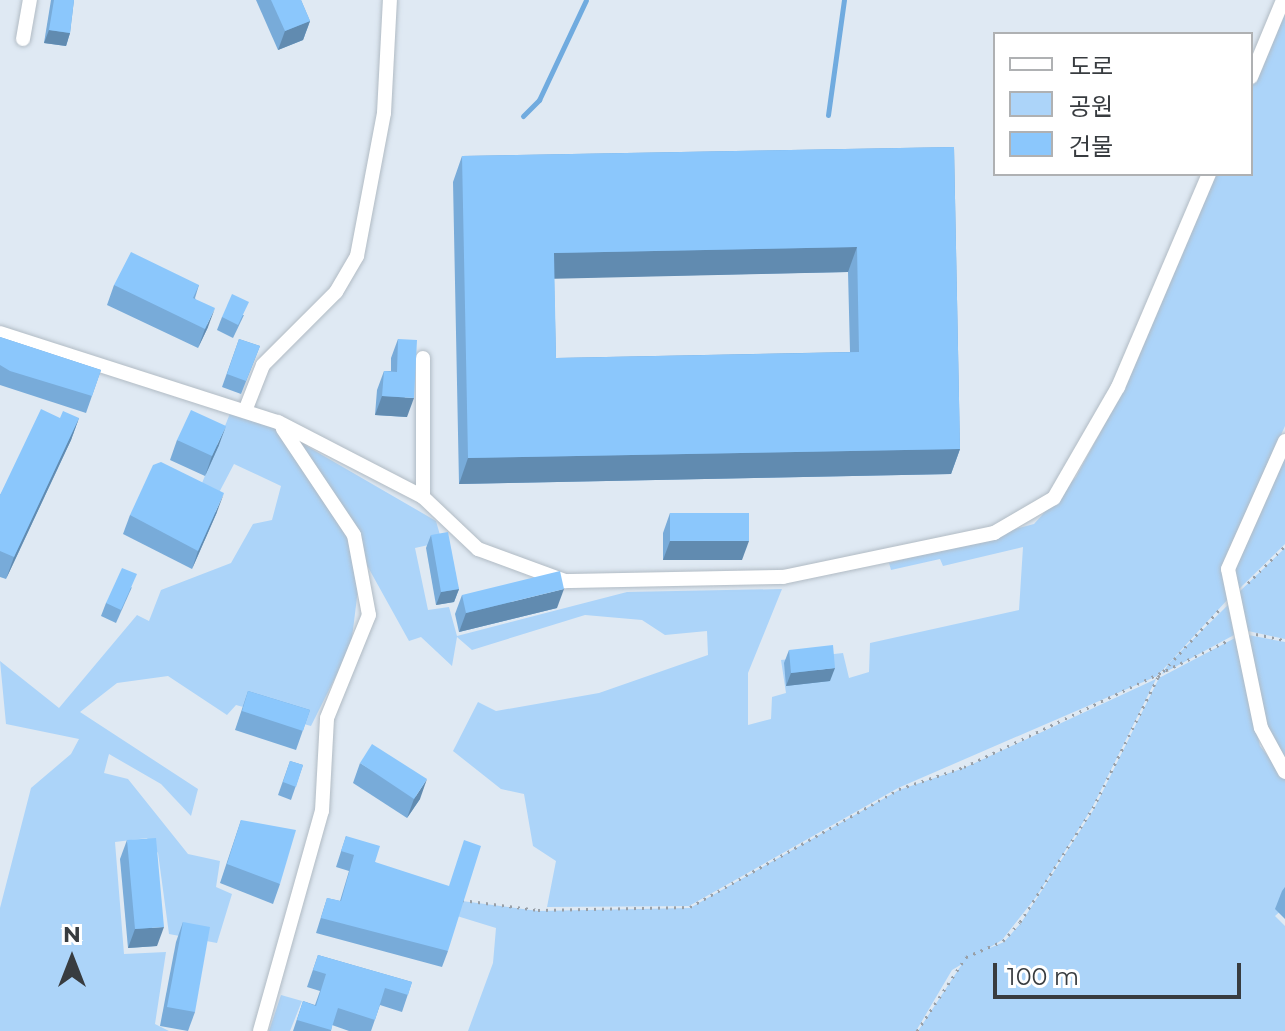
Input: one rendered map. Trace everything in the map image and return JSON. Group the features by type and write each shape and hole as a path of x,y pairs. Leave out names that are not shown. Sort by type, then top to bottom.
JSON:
{"street":[{"path":"23,39 30,0"},
{"path":"245,411 263,365 336,292 357,256 384,113 390,0"},
{"path":"1253,72 1283,0"},
{"path":"0,333 278,422 423,497 478,549 586,585 783,577 1028,519 1054,498 1086,452 1208,176"},
{"path":"423,358 423,497"},
{"path":"260,1031 322,811 327,718 369,615 354,535 278,422"},
{"path":"1285,441 1229,561 1233,596 1261,728 1285,772"}],"path":[{"path":"917,1031 966,957 1003,941 1020,922 1093,808 1158,677 1233,596 1285,546"},
{"path":"462,900 538,910 690,907 899,789 964,767 1158,677 1242,632 1285,640"}],"green space":[{"path":"1285,1 1285,426 1224,560 1229,598 1157,676 898,788 689,906 547,907 556,861 533,846 524,794 501,789 453,751 478,702 496,711 599,693 708,655 707,631 665,635 642,620 585,615 472,650 457,637 452,666 421,637 409,641 298,441 436,521 442,542 415,548 428,610 449,607 457,636 627,592 782,589 748,673 748,725 771,719 772,697 786,693 781,660 843,653 849,678 869,672 870,643 1019,610 1023,547 943,566 940,559 891,570 889,563 1034,524 1076,477 1126,385 1215,176 1253,176 1253,85"},
{"path":"231,411 276,427 342,520 359,581 351,646 311,726 236,705 227,715 168,676 117,683 80,712 198,789 191,816 161,784 109,754 104,773 128,779 188,854 220,861 216,887 232,894 217,943 169,934 158,853 147,838 115,842 124,954 166,952 155,1024 169,1031 0,1031 0,908 31,788 71,754 79,739 6,724 0,661 59,708 137,615 149,621 161,590 231,563 253,524 272,520 281,486 234,464 213,504 196,498"},
{"path":"1285,456 1285,544 1238,590 1234,566"},
{"path":"1285,548 1285,639 1248,631 1238,593"},
{"path":"1228,605 1234,635 1162,674 1169,663"},
{"path":"1248,635 1285,642 1285,765 1269,734"},
{"path":"1235,638 1260,746 1285,778 1285,907 1275,916 1285,926 1285,1031 918,1031 966,958 1004,942 1021,923 1094,809 1159,678"},
{"path":"1156,679 1092,808 1036,897 1002,940 952,970 916,1031 468,1031 493,963 496,928 457,916 462,901 538,911 690,908 899,790 964,768"},
{"path":"281,995 302,1001 290,1031 269,1031"}],"building":[{"path":"54,0 74,0 70,33 49,30"},
{"path":"271,0 301,0 310,21 285,31"},
{"path":"954,147 960,449 468,458 462,156","holes":["857,247 859,352 556,358 554,253"]},
{"path":"131,252 199,285 193,298 215,308 205,329 114,285"},
{"path":"232,294 249,302 238,325 222,317"},
{"path":"0,337 101,370 92,396 10,371 0,365"},
{"path":"239,339 260,346 246,381 227,374"},
{"path":"398,339 417,340 414,398 382,396 384,371 397,372"},
{"path":"41,409 60,418 63,411 79,418 14,557 0,551 0,495"},
{"path":"191,410 226,426 212,456 177,440"},
{"path":"161,462 224,493 198,551 130,515 153,465"},
{"path":"670,513 749,513 749,541 670,541"},
{"path":"448,532 459,589 441,592 431,535"},
{"path":"122,568 137,574 121,610 106,603"},
{"path":"560,571 564,589 466,613 462,595"},
{"path":"833,645 835,668 791,673 789,650"},
{"path":"248,691 310,710 303,731 242,711"},
{"path":"372,744 427,779 414,799 360,763"},
{"path":"290,761 303,765 296,787 283,782"},
{"path":"241,820 296,830 280,884 227,864"},
{"path":"346,836 380,846 375,862 449,886 464,840 481,846 448,951 321,918 327,898 341,901 354,855 341,851"},
{"path":"156,838 164,927 135,929 127,840"},
{"path":"183,922 210,927 195,1012 167,1007"},
{"path":"318,955 412,982 408,995 385,988 375,1020 338,1008 331,1030 297,1020 303,1001 316,1006 326,974 313,970"}],"waterway":[{"path":"523,116 539,100 586,0"},
{"path":"828,115 844,0"}]}
